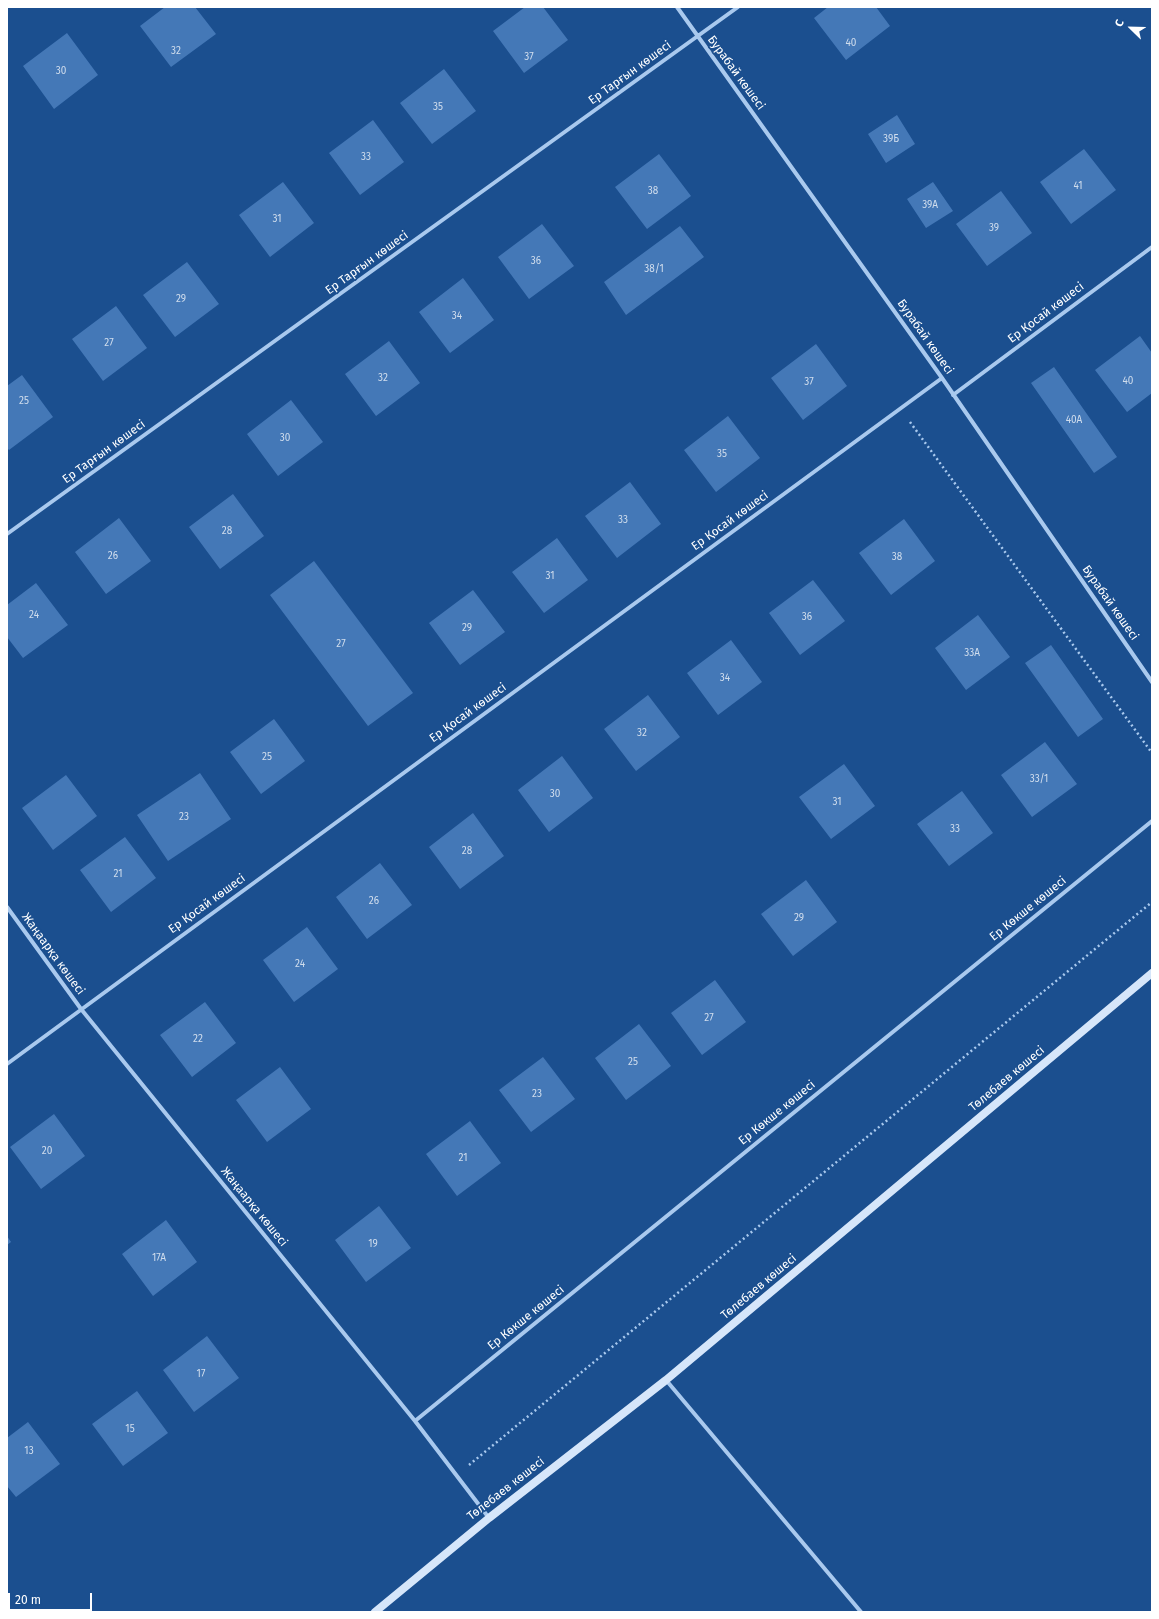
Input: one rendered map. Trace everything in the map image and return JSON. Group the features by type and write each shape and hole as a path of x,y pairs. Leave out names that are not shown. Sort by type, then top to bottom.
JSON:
{"street":[{"name":"Бурабай көшесі","path":"677,7 942,378 1152,682"},
{"name":"Ер Тарғын көшесі","path":"7,534 738,7"},
{"name":"Ер Қосай көшесі","path":"953,395 1152,247"},
{"name":"Ер Қосай көшесі","path":"7,1064 942,378"},
{"name":"Ер Көкше көшесі","path":"415,1421 1152,821"},
{"name":"Жаңаарқа көшесі","path":"7,907 81,1009 415,1421 489,1518"},
{"name":"Төлебаев көшесі","path":"375,1612 489,1518 666,1380 1152,973"},
{"path":"666,1380 861,1612"}],"path":[{"path":"900,408 1152,753"},
{"path":"457,1475 1152,902"}],"building":[{"path":"165,7 195,7 216,34 171,67 140,26"},
{"path":"525,7 543,7 568,40 524,73 493,31"},
{"path":"828,7 876,7 890,26 846,60 814,18"},
{"path":"67,33 98,75 54,109 23,66"},
{"path":"444,69 476,111 432,144 400,103"},
{"path":"897,115 915,144 886,163 868,134"},
{"path":"373,120 404,162 360,195 329,153"},
{"path":"1084,149 1116,190 1071,224 1040,182"},
{"path":"659,154 691,196 647,229 615,187"},
{"path":"283,182 314,223 270,257 239,215"},
{"path":"933,182 953,211 926,228 907,199"},
{"path":"1001,191 1032,233 987,266 956,224"},
{"path":"542,224 574,266 529,299 498,257"},
{"path":"680,226 704,257 626,315 604,282"},
{"path":"187,262 219,304 175,337 143,295"},
{"path":"463,278 494,320 450,353 419,312"},
{"path":"116,306 147,348 103,381 72,339"},
{"path":"1140,336 1152,353 1152,393 1127,412 1095,370"},
{"path":"389,341 420,383 376,416 345,374"},
{"path":"816,344 847,386 803,420 771,378"},
{"path":"1054,367 1117,457 1094,473 1031,383"},
{"path":"22,375 53,417 9,450 7,448 7,386"},
{"path":"291,400 323,442 278,476 247,434"},
{"path":"728,416 760,458 716,492 684,450"},
{"path":"630,482 661,524 617,558 585,516"},
{"path":"233,494 264,536 220,569 189,527"},
{"path":"119,518 151,561 106,594 75,552"},
{"path":"904,519 935,561 891,595 859,553"},
{"path":"557,538 588,580 544,613 512,572"},
{"path":"314,561 413,693 368,726 270,595"},
{"path":"813,580 845,621 800,655 769,613"},
{"path":"36,583 68,625 23,658 7,637 7,605"},
{"path":"473,590 505,632 460,665 429,623"},
{"path":"978,615 1010,657 966,690 935,648"},
{"path":"731,640 762,682 718,715 687,673"},
{"path":"1051,645 1103,719 1078,737 1025,663"},
{"path":"648,695 680,737 636,771 604,729"},
{"path":"274,719 305,761 261,794 230,752"},
{"path":"1045,742 1077,784 1032,817 1001,775"},
{"path":"562,756 593,798 549,832 518,790"},
{"path":"844,764 875,806 831,839 799,797"},
{"path":"200,773 231,819 168,861 137,815"},
{"path":"66,775 97,816 53,850 22,808"},
{"path":"962,791 993,833 949,866 917,824"},
{"path":"473,813 504,856 460,889 429,847"},
{"path":"125,837 156,878 111,912 80,870"},
{"path":"380,863 412,905 367,939 336,897"},
{"path":"806,880 837,922 793,956 761,914"},
{"path":"307,927 338,969 294,1002 263,960"},
{"path":"715,980 746,1022 702,1055 671,1013"},
{"path":"205,1002 236,1043 192,1077 160,1035"},
{"path":"639,1024 671,1066 626,1100 595,1058"},
{"path":"543,1057 575,1099 531,1132 499,1090"},
{"path":"280,1067 311,1109 267,1142 236,1100"},
{"path":"54,1114 85,1156 41,1189 10,1147"},
{"path":"470,1121 501,1163 457,1196 426,1154"},
{"path":"379,1206 411,1248 366,1282 335,1240"},
{"path":"166,1220 197,1262 153,1296 122,1254"},
{"path":"7,1236 11,1242 7,1245"},
{"path":"207,1336 239,1378 194,1412 163,1370"},
{"path":"137,1391 168,1433 123,1466 92,1424"},
{"path":"28,1422 60,1464 16,1497 7,1486 7,1438"}]}
